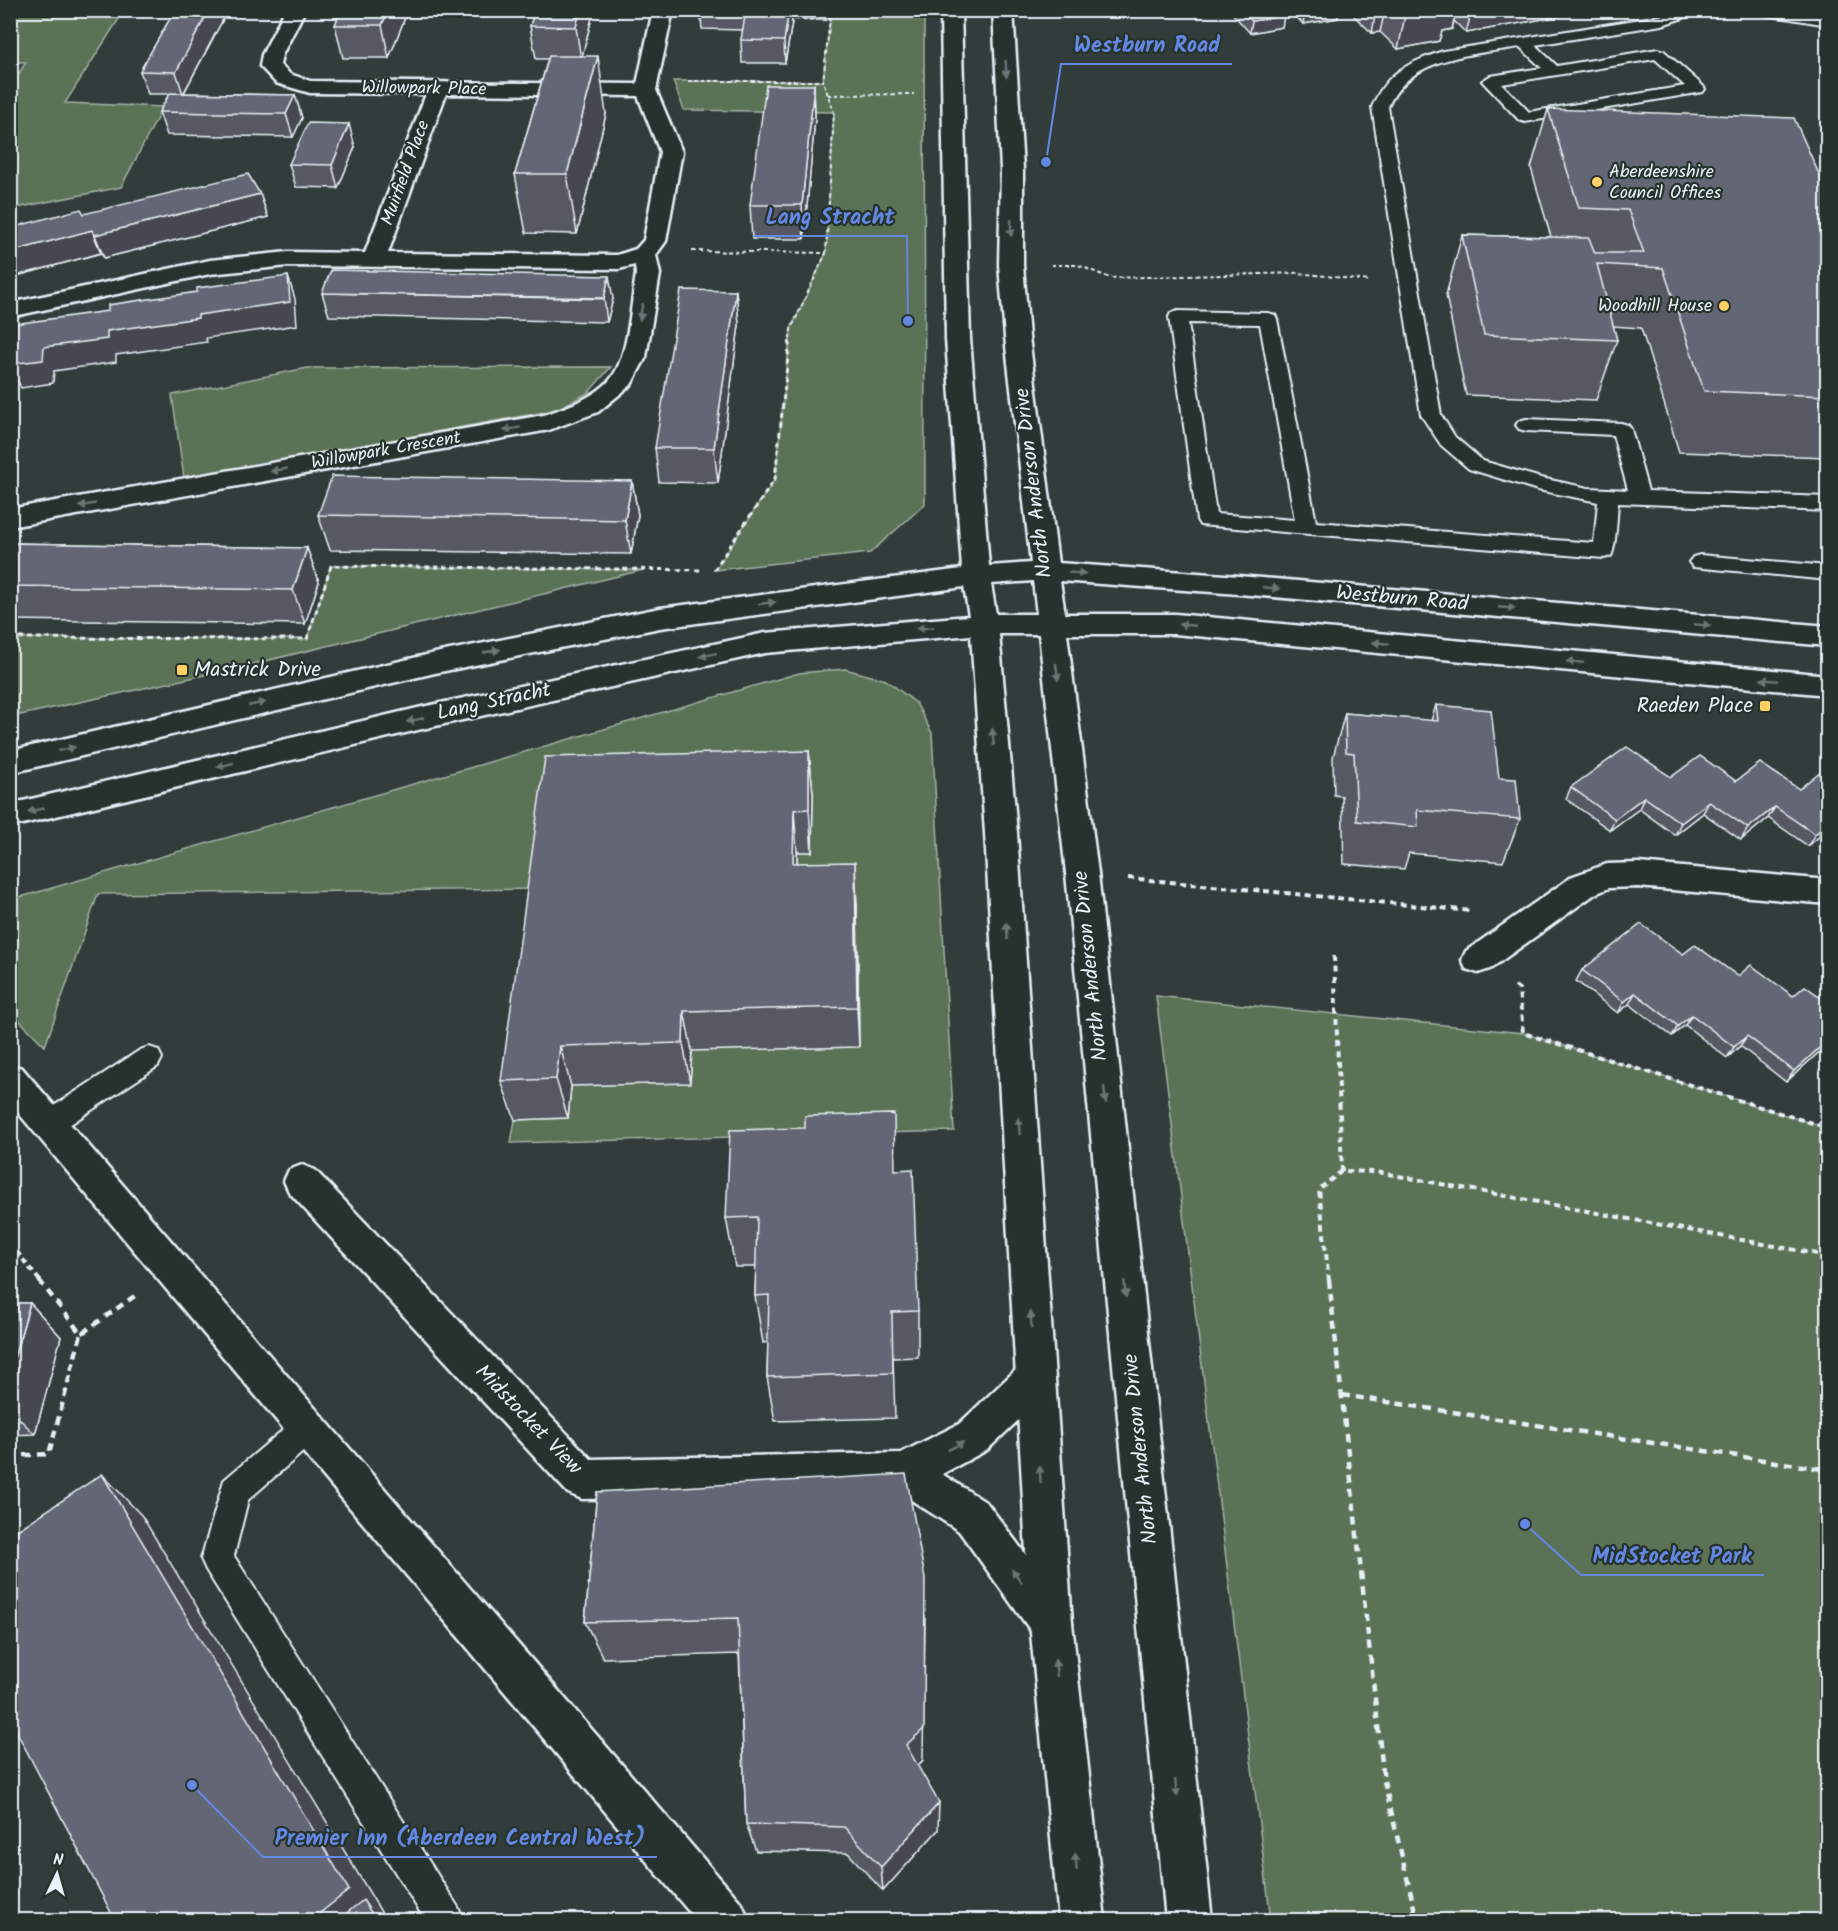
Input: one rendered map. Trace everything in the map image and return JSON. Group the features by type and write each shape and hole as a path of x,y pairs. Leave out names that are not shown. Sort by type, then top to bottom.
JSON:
{"main road":[{"name":"Willowpark Place","path":"295,10 272,56 270,66 277,75 290,83 310,87 646,90"},
{"path":"10,310 210,267 288,259 619,262 644,254 655,241 671,152 646,90 663,10"},
{"path":"951,10 958,339 976,576 984,624 1001,833 1051,1623 1082,1920"},
{"name":"North Anderson Drive","path":"1003,10 1012,169 1011,265 1017,338 1082,873 1190,1920"},
{"name":"Muirfield Place","path":"375,258 438,89"},
{"name":"Willowpark Crescent","path":"10,518 549,422 589,407 619,385 634,357 648,274 644,254"},
{"name":"Westburn Road","path":"976,576 1044,571 1827,636"},
{"path":"10,762 435,663 660,618 976,576"},
{"path":"984,624 1051,622 1175,624 1827,686"},
{"name":"Lang Stracht","path":"10,816 422,718 765,643 984,624"},
{"path":"1478,960 1584,885 1607,876 1638,875 1827,892"},
{"path":"10,1078 726,1920"},
{"name":"Midstocket View","path":"302,1181 582,1479 904,1472 973,1437 1034,1379"},
{"path":"904,1472 973,1517 1051,1623"}],"lane":[{"path":"1565,35 1613,24 1651,10"},
{"path":"1693,10 1662,20 1449,54 1419,64 1394,80 1385,92 1380,107 1431,415 1448,441 1476,465 1538,484 1588,495 1827,504"},
{"path":"1766,10 1827,21"},
{"path":"1522,41 1554,71"},
{"path":"1658,54 1697,89 1525,117 1490,81 1554,71 1658,54"},
{"path":"1307,528 1268,319 1178,317 1207,520 1307,528 1604,551 1604,529 1609,496"},
{"path":"1526,425 1621,429 1640,498"},
{"path":"1701,562 1827,573"},
{"path":"50,1123 149,1058"},
{"path":"309,1427 235,1491 217,1559 445,1920"}],"path":[{"path":"10,638 308,639 331,566 715,570 775,479 791,329 826,253 834,112 823,81 831,10"},
{"path":"786,19 830,20"},
{"path":"684,81 823,81"},
{"path":"828,95 951,93"},
{"path":"687,251 826,253"},
{"path":"1078,265 1110,278 1298,273 1411,285"},
{"path":"1082,873 1536,917"},
{"path":"1334,956 1342,1171"},
{"path":"1478,960 1519,989 1523,1033 1827,1128"},
{"path":"1417,1920 1384,1781 1319,1189 1342,1171 1377,1172 1827,1256"},
{"path":"10,1243 81,1334"},
{"path":"10,1456 49,1455 81,1334 173,1268"},
{"path":"1342,1395 1827,1470"}],"green space":[{"path":"11,11 124,11 65,103 163,107 121,187 11,209 11,86 26,62 11,62"},
{"path":"755,11 924,11 925,504 870,553 715,570 775,479 791,329 826,253 834,112 684,110 673,81 823,81 830,20 754,18"},
{"path":"611,367 588,393 555,410 184,478 172,395 307,368"},
{"path":"331,566 643,570 232,669 11,717 11,638 307,639"},
{"path":"845,669 886,680 916,703 932,733 954,1131 511,1143 515,1120 568,1118 571,1086 692,1051 796,905 797,852 812,852 812,794 544,889 98,894 45,1046 11,1012 10,900 799,673"},
{"path":"1156,996 1523,1033 1827,1128 1827,1920 1271,1920"}],"building":[{"path":"175,10 209,10 176,72 140,71"},
{"path":"341,10 388,10 382,25 335,25"},
{"path":"535,10 580,10 576,27 530,26"},
{"path":"746,10 789,10 784,41 741,40"},
{"path":"1241,10 1278,10 1284,16 1252,21"},
{"path":"1303,10 1319,10 1305,13"},
{"path":"1399,10 1436,10 1405,16"},
{"path":"549,56 598,56 567,174 515,174"},
{"path":"766,85 814,85 802,205 750,205"},
{"path":"170,93 295,95 286,114 159,112"},
{"path":"1548,109 1794,118 1827,192 1827,396 1704,391 1663,268 1597,264 1617,340 1484,335 1462,235 1589,238 1595,253 1644,253 1628,210 1579,208"},
{"path":"308,123 349,124 332,165 289,164"},
{"path":"248,174 260,194 95,235 92,230 10,252 10,228 81,209 84,214"},
{"path":"331,270 609,276 604,298 322,293"},
{"path":"288,276 290,302 107,331 107,339 44,347 43,360 10,364 10,331 13,331 14,324 108,311 108,305 197,292 197,288"},
{"path":"681,290 736,291 714,448 655,448"},
{"path":"332,476 632,481 625,520 318,515"},
{"path":"10,543 307,548 293,590 10,586"},
{"path":"1436,705 1491,710 1499,778 1516,779 1520,819 1417,810 1418,827 1357,821 1354,753 1346,752 1345,713 1438,721"},
{"path":"1627,747 1671,777 1700,756 1736,781 1760,763 1799,789 1827,766 1827,825 1815,834 1775,807 1748,828 1709,802 1681,823 1644,797 1615,819 1571,787"},
{"path":"809,751 809,809 794,810 793,863 855,862 857,1007 684,1011 683,1043 560,1046 556,1079 501,1081 545,757"},
{"path":"1641,924 1683,954 1695,945 1738,976 1751,965 1793,996 1805,986 1827,1002 1827,1041 1794,1071 1747,1036 1734,1047 1692,1015 1678,1026 1635,993 1624,1002 1582,970"},
{"path":"894,1114 895,1170 913,1169 918,1311 892,1312 893,1373 767,1377 769,1295 755,1296 757,1217 726,1218 730,1130 805,1128 805,1116"},
{"path":"10,1303 30,1303 10,1372"},
{"path":"102,1474 349,1890 311,1920 115,1920 10,1719 10,1535"},
{"path":"906,1474 925,1578 924,1729 906,1745 939,1803 881,1867 844,1827 746,1824 738,1618 585,1622 597,1492"},
{"path":"363,1900 376,1920 338,1920"}],"place":[{"name":"Westburn Road","path":"1046,162"},
{"name":"Aberdeenshire Council Offices","path":"1597,182"},
{"name":"Woodhill House","path":"1724,306"},
{"name":"Lang Stracht","path":"908,321"},
{"name":"Mastrick Drive","path":"182,670"},
{"name":"Raeden Place","path":"1765,706"},
{"name":"MidStocket Park","path":"1525,1524"},
{"name":"Premier Inn (Aberdeen Central West)","path":"192,1785"}]}
